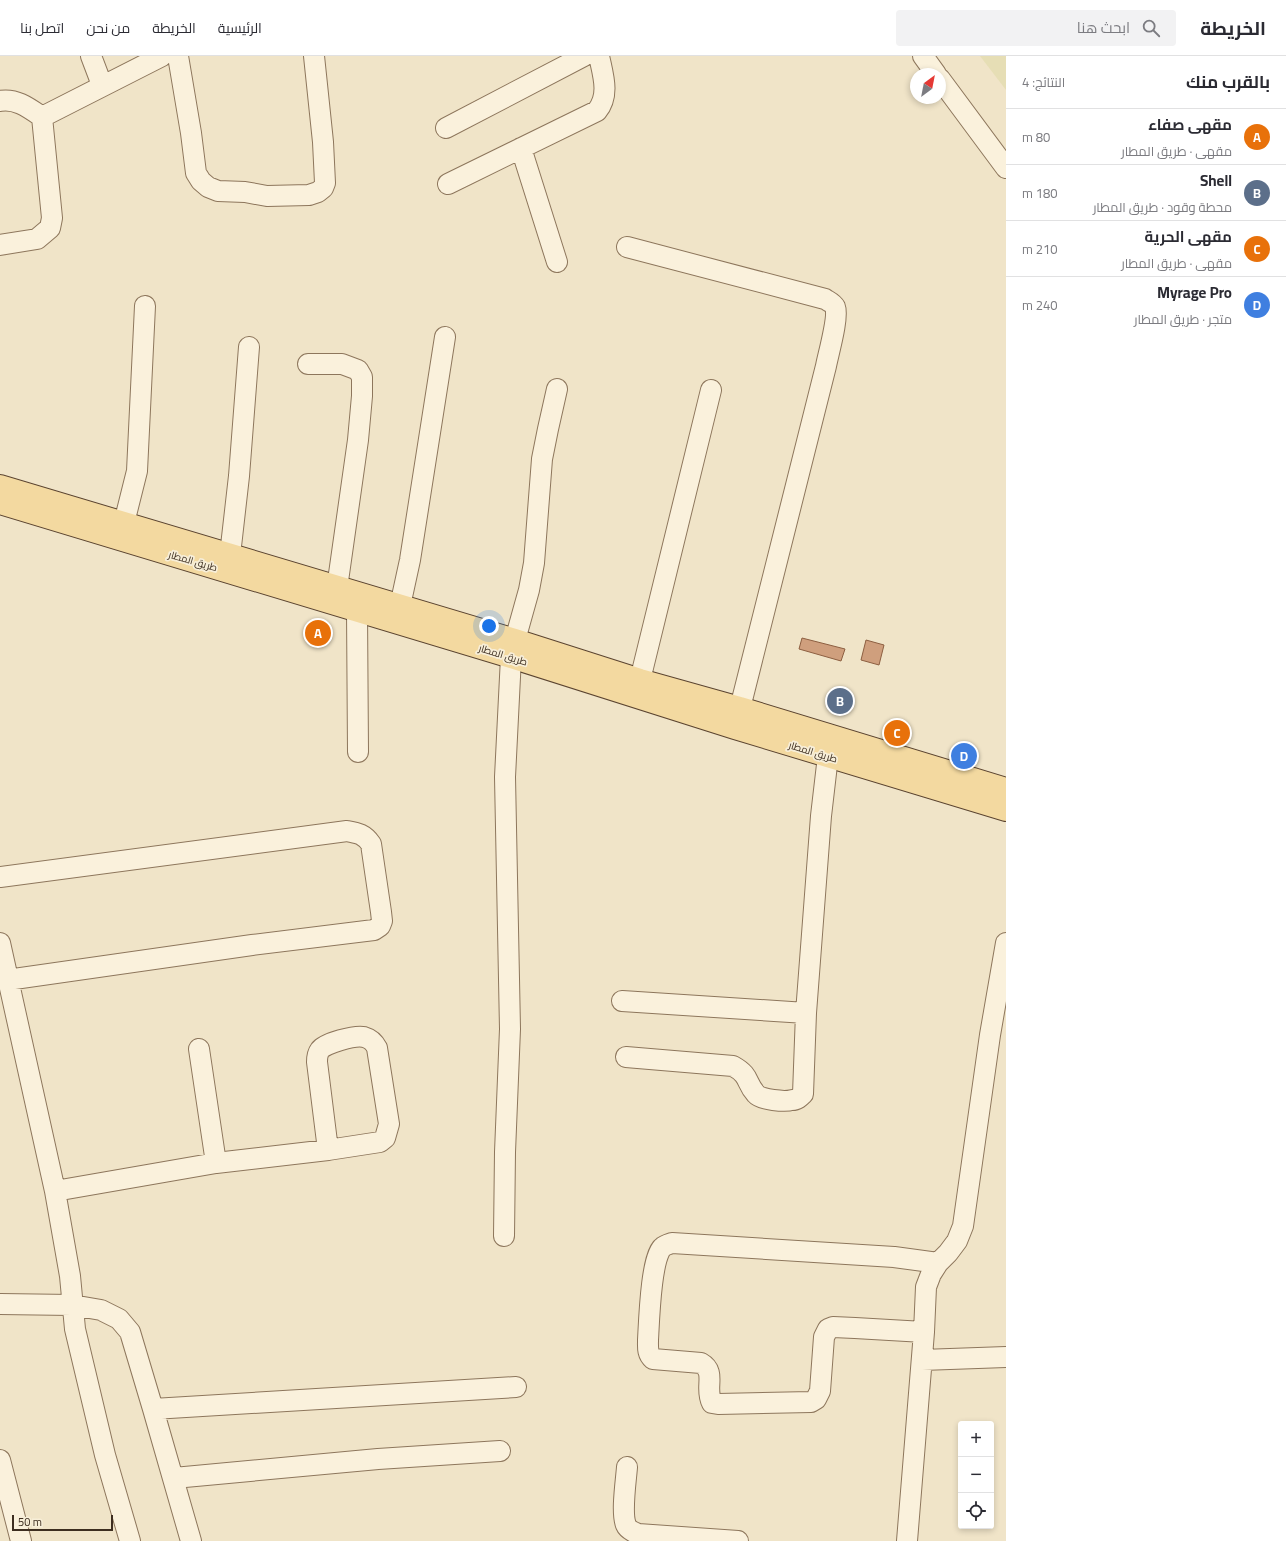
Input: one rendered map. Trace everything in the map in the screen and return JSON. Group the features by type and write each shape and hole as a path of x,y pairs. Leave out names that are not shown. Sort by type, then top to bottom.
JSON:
{"main road":[{"name":"طريق المطار","path":"0,486 400,606 513,648 828,756 1006,810"},
{"name":"طريق المطار","path":"0,503 357,611 640,680 740,708 1006,789"}],"street":[{"path":"91,56 102,85"},
{"path":"42,117 102,85 162,56"},
{"path":"178,56 196,173 201,181 208,187 218,191 241,192 268,196 309,195 318,192 326,183 314,56"},
{"path":"446,128 584,56"},
{"path":"448,184 596,111 602,105 605,89 599,56"},
{"path":"923,56 932,68"},
{"path":"946,87 1006,168"},
{"path":"0,101 13,101 42,117"},
{"path":"0,245 37,239 50,228 52,218 42,117"},
{"path":"522,148 557,262"},
{"path":"627,247 818,297 831,302 835,307 836,319 826,366 740,708"},
{"path":"124,523 137,471 145,306"},
{"path":"400,606 410,560 445,337"},
{"path":"230,555 239,476 249,347"},
{"path":"308,364 342,364 358,370 362,377 362,396 358,440 337,588"},
{"path":"504,1236 505,1152 510,1029 505,777 513,648 529,590 534,563 542,459 557,389"},
{"path":"640,680 711,390"},
{"path":"357,611 358,752"},
{"path":"626,1057 733,1066 741,1070 748,1078 756,1094 760,1098 793,1100 803,1094 806,1013 820,824 828,756"},
{"path":"0,877 347,831 359,833 366,837 371,844 382,921 380,926 374,930 252,945 7,980"},
{"path":"0,943 55,1191 70,1276 75,1329 105,1455 130,1541"},
{"path":"907,1541 922,1360 926,1287 938,1262 948,1253 957,1241 963,1226 990,1035 1006,943"},
{"path":"622,1001 806,1013"},
{"path":"55,1191 216,1163 328,1150 375,1144 380,1142 385,1138 390,1124 377,1048 374,1042 369,1039 362,1037 330,1043 319,1050 317,1062 328,1150"},
{"path":"199,1049 216,1163"},
{"path":"924,1332 832,1327 825,1332 820,1391 816,1399 811,1402 734,1405 712,1403 709,1398 709,1373 707,1366 701,1363 653,1359 648,1351 654,1266 658,1254 663,1247 672,1243 894,1257 938,1262"},
{"path":"0,1304 72,1305 101,1310 119,1319 130,1332 174,1478 191,1541"},
{"path":"922,1360 1006,1357"},
{"path":"153,1409 516,1387"},
{"path":"174,1478 500,1451"},
{"path":"0,1460 22,1541"},
{"path":"628,1467 624,1508 626,1525 638,1538 738,1541"}],"shaded area":[{"path":"980,56 1006,56 1006,90"}],"building":[{"path":"802,638 845,649 841,661 799,649"},
{"path":"866,640 884,645 879,665 861,660"}],"place":[{"name":"مقهى صفاء","path":"318,633"},
{"name":"Shell","path":"840,701"},
{"name":"مقهى الحرية","path":"897,733"},
{"name":"Myrage Pro","path":"964,756"}]}
